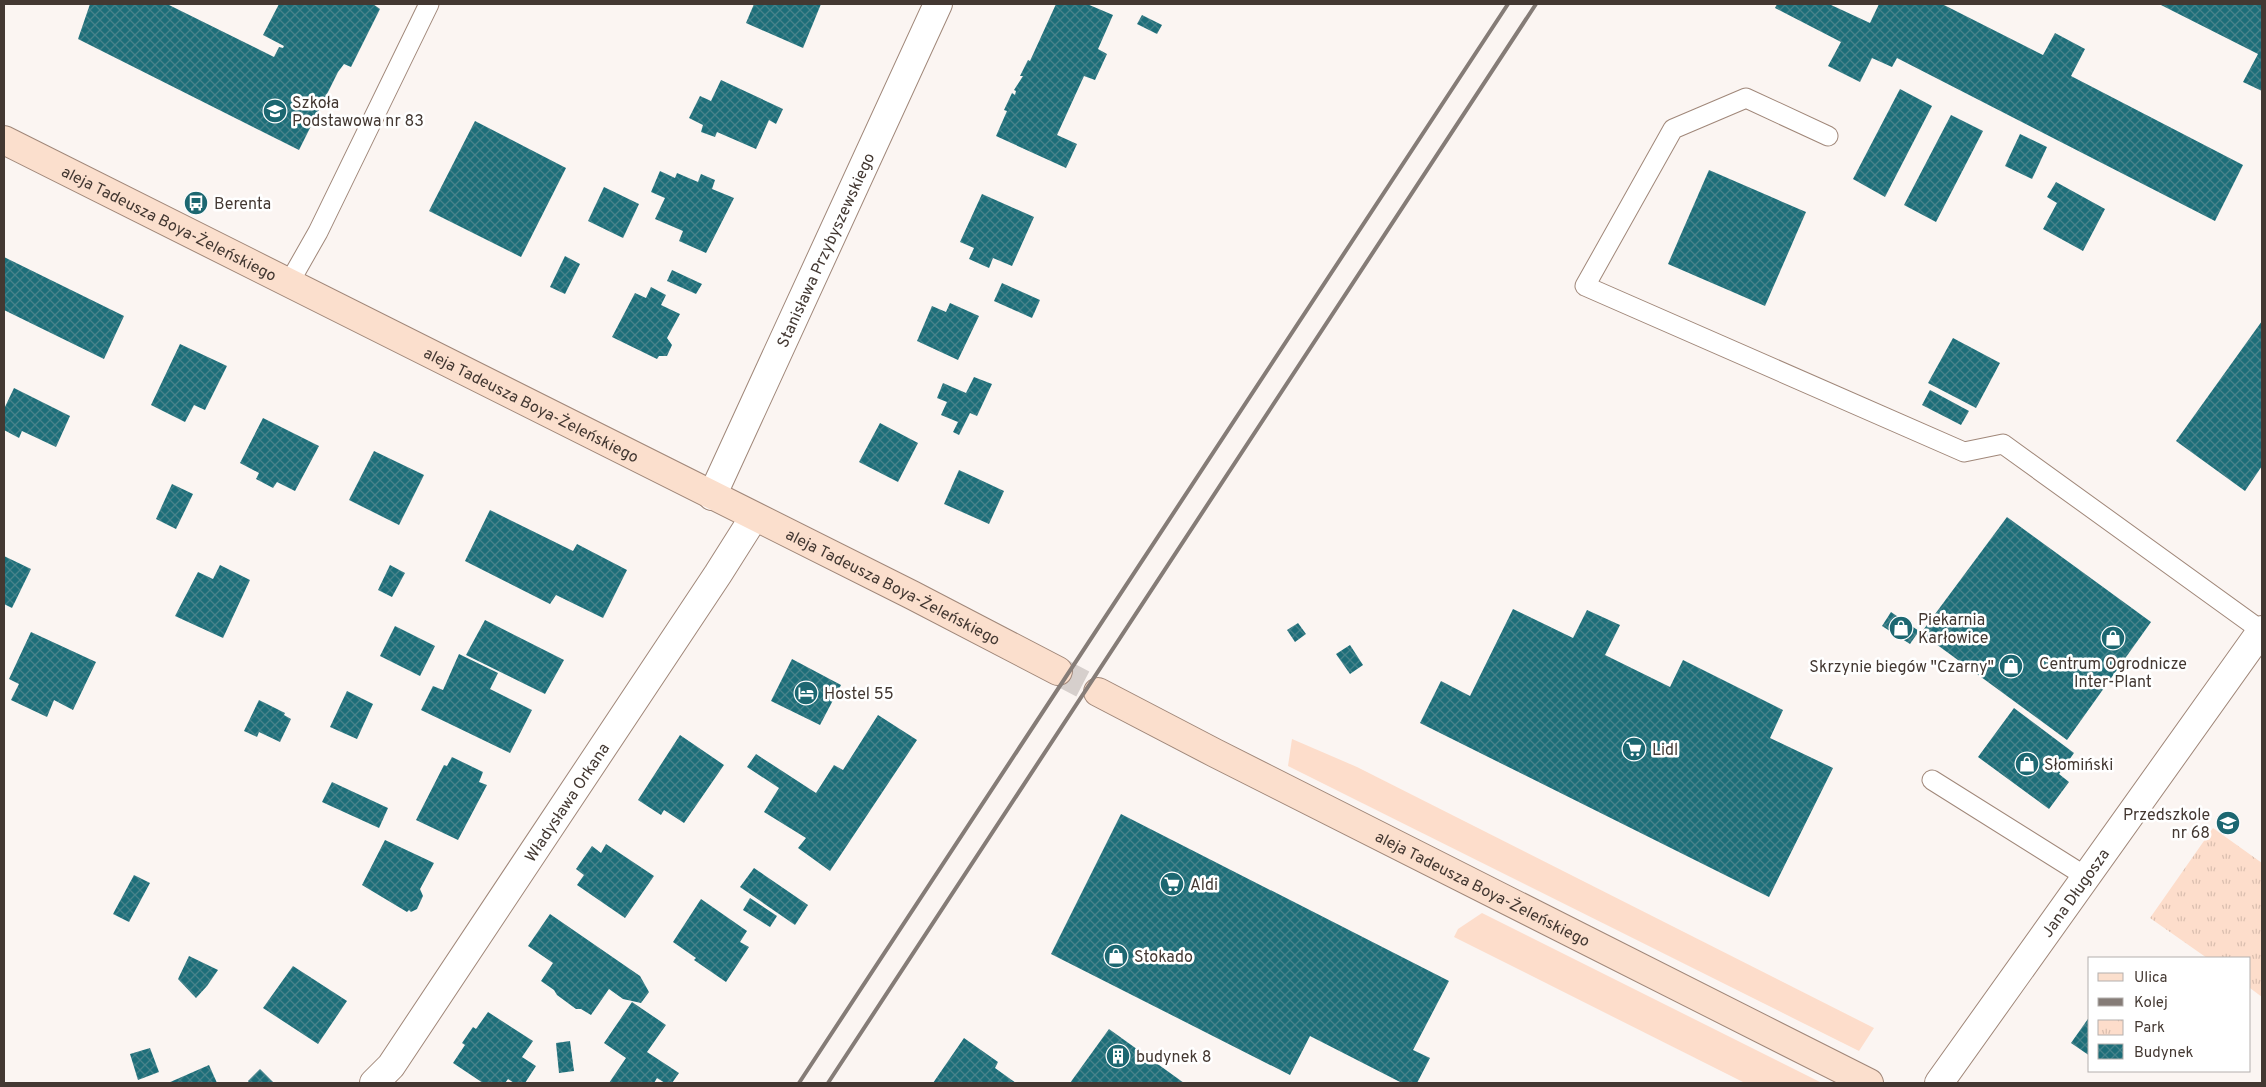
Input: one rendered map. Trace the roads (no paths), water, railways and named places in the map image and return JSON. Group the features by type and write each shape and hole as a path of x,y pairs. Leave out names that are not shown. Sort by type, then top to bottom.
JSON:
{"street":[{"name":"Stanisława Przybyszewskiego","path":"712,496 938,4"},
{"name":"aleja Tadeusza Boya-Żeleńskiego","path":"4,140 912,595 1058,672"},
{"name":"Władysława Orkana","path":"374,1083 396,1058 714,582 754,517"},
{"name":"Jana Długosza","path":"1939,1083 2262,630"},
{"name":"aleja Tadeusza Boya-Żeleńskiego","path":"1098,692 1869,1083"}],"lane":[{"path":"289,284 318,232 429,4"},
{"path":"1828,136 1746,98 1673,129 1584,286 1964,452 2003,444 2262,630"},
{"path":"1932,780 2085,876"}],"tunnel":[{"path":"1058,671 1098,692"}],"railway":[{"path":"799,1083 1508,4"},
{"path":"828,1083 1536,4"}],"place":[{"name":"Szkoła Podstawowa nr 83","path":"275,111"},
{"name":"Berenta","path":"196,203"},
{"name":"Piekarnia Karłowice","path":"1901,628"},
{"name":"Centrum Ogrodnicze Inter-Plant","path":"2113,638"},
{"name":"Skrzynie biegów \"Czarny\"","path":"2011,666"},
{"name":"Hostel 55","path":"806,693"},
{"name":"Lidl","path":"1634,749"},
{"name":"Słomiński","path":"2027,764"},
{"name":"Przedszkole nr 68","path":"2228,823"},
{"name":"Aldi","path":"1172,884"},
{"name":"Stokado","path":"1116,956"},
{"name":"budynek 8","path":"1118,1056"}]}
